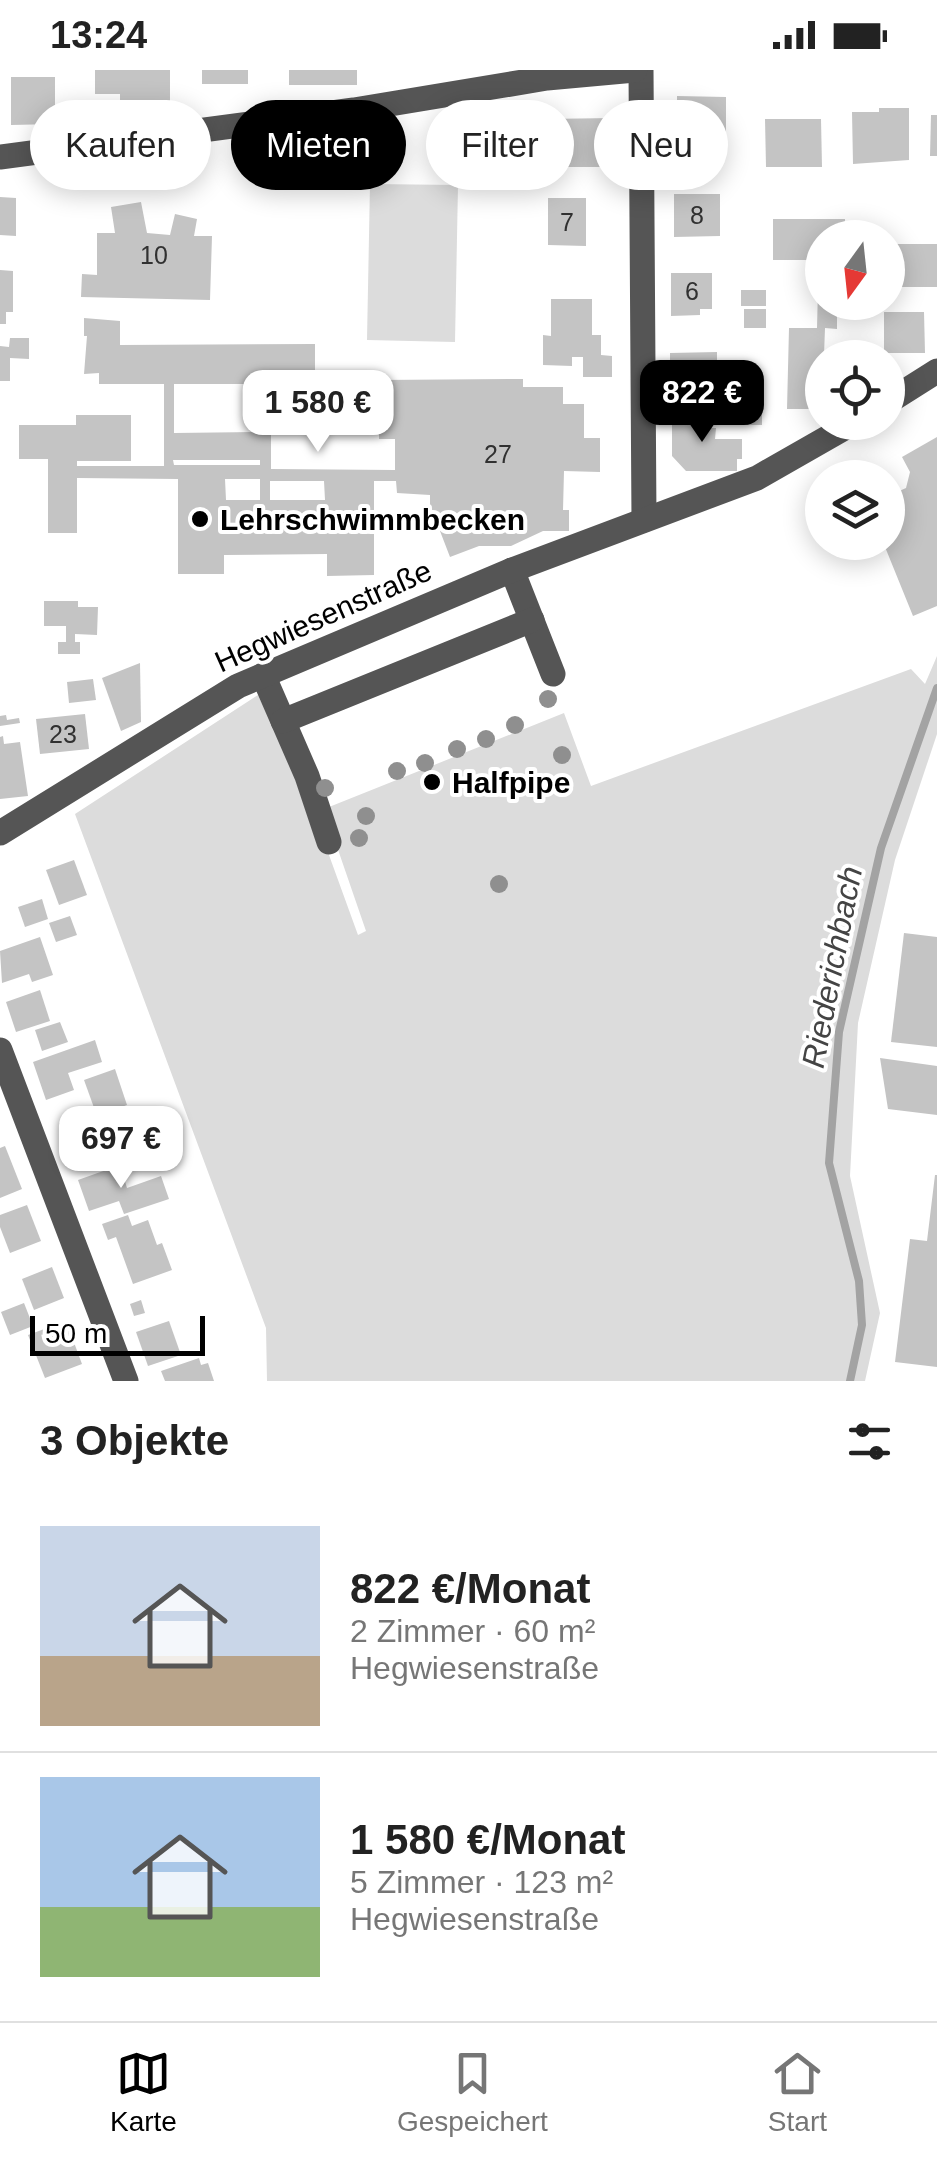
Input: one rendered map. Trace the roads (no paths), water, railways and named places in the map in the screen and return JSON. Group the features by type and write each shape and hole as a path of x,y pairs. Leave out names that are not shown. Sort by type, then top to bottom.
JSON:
{"street":[{"path":"0,156 354,110 547,74 638,70 644,520"},
{"path":"905,391 937,371"},
{"name":"Hegwiesenstraße","path":"0,833 207,702 263,675 512,570 758,478 824,440"},
{"path":"512,570 554,674"},
{"path":"283,720 532,620"},
{"path":"263,675 307,776 329,842"},
{"path":"0,1050 126,1381"}],"waterway":[{"name":"Riederichbach","path":"850,1381 862,1325 859,1281 829,1163 839,1032 881,848 937,688"}],"place":[{"name":"Lehrschwimmbecken","path":"200,519"},
{"name":"Halfpipe","path":"432,782"}]}
